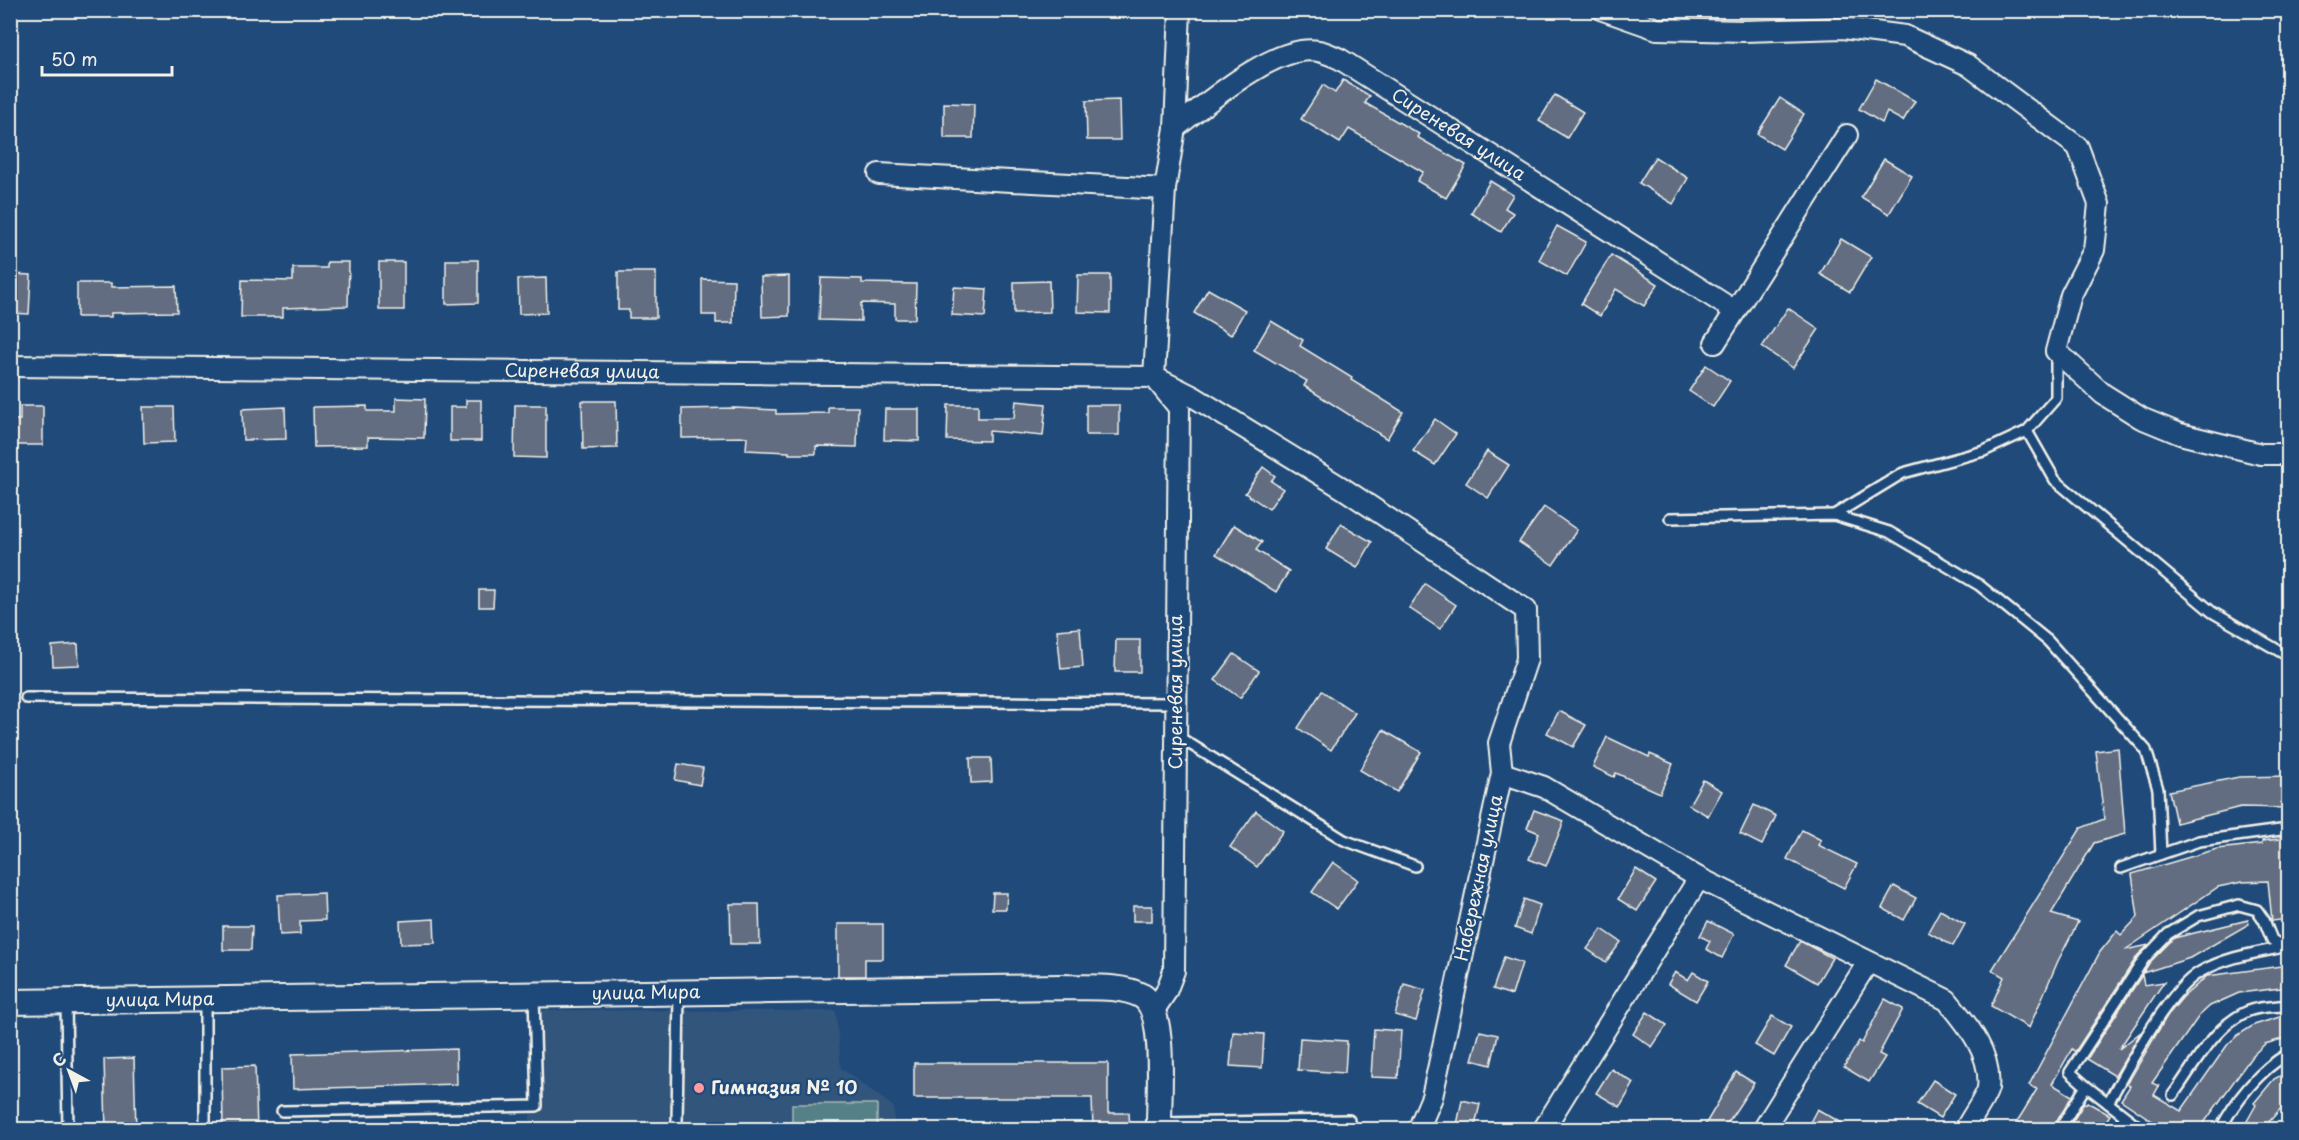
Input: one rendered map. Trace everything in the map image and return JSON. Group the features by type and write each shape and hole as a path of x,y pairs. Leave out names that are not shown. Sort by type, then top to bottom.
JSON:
{"street":[{"path":"1154,377 1165,189 1175,128 1180,10"},
{"path":"1603,10 1657,29 1744,32 1843,28 1905,36 1968,65 2078,147 2099,204 2094,250 2071,295 2056,351 2103,394 2141,418 2180,434 2261,454 2289,454"},
{"name":"Сиреневая улица","path":"1175,128 1247,74 1271,61 1295,53 1317,50 1340,59 1735,311"},
{"path":"1715,343 1847,135"},
{"path":"879,174 1165,189"},
{"name":"Сиреневая улица","path":"10,366 1154,377 1194,397 1344,489 1526,610 1527,659 1499,743 1502,773"},
{"name":"Сиреневая улица","path":"1154,377 1179,408 1174,971 1166,992 1154,1010"},
{"name":"Набережная улица","path":"1418,1130 1432,1097 1502,773 1544,787 1699,878 1947,1000 1966,1022 1985,1057 1988,1090 1965,1130"},
{"path":"1543,1130 1699,878"},
{"path":"1763,1130 1868,962"},
{"name":"улица Мира","path":"10,1002 1084,988 1120,989 1144,997 1154,1010"},
{"path":"1154,1010 1160,1055 1159,1126"}],"lane":[{"path":"1834,514 1903,473 1984,451 2027,431 2056,398 2056,351"},
{"path":"2027,431 2055,480 2212,612 2289,656"},
{"path":"1670,518 1834,514 1889,532 1979,585 2048,641 2146,750 2158,789 2161,854"},
{"path":"26,698 1176,703"},
{"path":"1176,736 1344,840 1414,866"},
{"path":"2121,868 2199,841 2289,829"},
{"path":"2143,1130 2070,1072 2144,959 2168,934 2198,916 2239,906 2257,910 2272,940 2286,947"},
{"path":"2108,1103 2179,988 2198,972 2216,963 2286,947"},
{"path":"677,1123 679,993"},
{"path":"282,1112 537,1106 534,995"},
{"path":"205,999 205,1130"},
{"path":"66,1001 68,1130"},
{"path":"2174,1095 2219,1031 2234,1018 2253,1010 2289,1005"},
{"path":"2220,1130 2231,1109 2274,1062 2289,1054"},
{"path":"2059,1130 2086,1086"},
{"path":"2117,1130 2125,1117"},
{"path":"1159,1126 1349,1120"}],"shaded area":[{"name":"Гимназия № 10","path":"537,1010 836,1011 841,1068 894,1107 894,1129 529,1130"}],"green space":[{"path":"792,1104 877,1104 877,1129 792,1129"}],"building":[{"path":"1876,79 1915,101 1903,121 1887,112 1882,123 1859,109"},
{"path":"1343,80 1370,96 1365,103 1419,134 1417,137 1466,165 1446,198 1417,181 1423,172 1349,129 1340,143 1301,119 1323,85 1335,93"},
{"path":"1555,95 1583,112 1567,138 1539,121"},
{"path":"1780,98 1804,114 1782,149 1757,134"},
{"path":"1119,100 1120,140 1087,140 1086,101"},
{"path":"944,103 974,104 973,138 944,138"},
{"path":"1655,157 1688,178 1673,204 1639,183"},
{"path":"1884,159 1912,176 1889,214 1861,197"},
{"path":"1490,181 1513,195 1505,208 1513,213 1501,232 1471,213"},
{"path":"1557,226 1586,242 1567,276 1539,260"},
{"path":"1841,239 1871,257 1850,292 1820,274"},
{"path":"1611,255 1658,284 1644,306 1616,289 1600,316 1581,304"},
{"path":"446,260 478,260 478,303 446,304"},
{"path":"327,262 349,262 348,306 283,308 283,317 241,317 242,280 293,281 293,268 327,268"},
{"path":"379,262 404,262 404,310 379,310"},
{"path":"618,272 656,272 656,318 629,318 629,310 618,310"},
{"path":"10,274 31,275 29,314 10,313"},
{"path":"1078,275 1110,275 1110,313 1077,312"},
{"path":"789,276 789,316 762,317 761,277"},
{"path":"546,278 547,313 519,314 518,279"},
{"path":"821,278 862,279 862,283 916,284 915,319 895,319 895,304 861,303 861,321 819,320"},
{"path":"702,279 734,280 733,323 716,323 716,315 702,315"},
{"path":"1049,281 1050,312 1014,313 1014,282"},
{"path":"77,283 111,283 111,287 176,286 177,312 111,313 111,317 77,317"},
{"path":"954,287 987,289 985,317 952,315"},
{"path":"1208,289 1245,310 1231,335 1194,313"},
{"path":"1788,308 1819,329 1793,368 1762,347"},
{"path":"1271,321 1303,340 1300,346 1403,412 1387,439 1304,386 1307,381 1254,350"},
{"path":"1706,365 1730,381 1713,407 1689,391"},
{"path":"396,398 425,399 424,438 368,437 368,446 314,447 313,407 367,406 367,411 396,411"},
{"path":"466,400 481,400 481,441 450,441 450,407 466,407"},
{"path":"582,401 616,401 617,448 583,449"},
{"path":"1016,401 1046,404 1043,436 989,431 989,441 947,440 948,405 978,405 978,418 1014,418"},
{"path":"515,405 546,405 546,458 514,457"},
{"path":"1086,405 1119,405 1119,435 1086,435"},
{"path":"20,406 43,406 43,445 10,445 10,420 20,420"},
{"path":"143,407 174,407 175,442 144,443"},
{"path":"285,407 286,439 243,440 242,409"},
{"path":"828,407 858,407 857,447 816,446 816,454 789,454 789,452 746,450 747,437 682,438 682,409 776,410 776,414 828,413"},
{"path":"885,409 919,409 919,441 884,440"},
{"path":"1435,419 1456,434 1435,465 1413,451"},
{"path":"1487,451 1509,465 1488,498 1466,483"},
{"path":"1263,467 1275,476 1271,481 1283,489 1269,509 1245,493"},
{"path":"1544,507 1577,530 1553,565 1519,542"},
{"path":"1341,524 1372,542 1357,568 1326,549"},
{"path":"1234,525 1262,542 1256,550 1289,571 1276,592 1216,554"},
{"path":"1425,584 1456,605 1440,629 1409,608"},
{"path":"479,590 494,590 493,607 479,607"},
{"path":"1080,628 1083,667 1061,669 1057,630"},
{"path":"1116,640 1140,640 1140,672 1115,672"},
{"path":"78,644 79,665 53,666 52,646"},
{"path":"1234,654 1259,671 1240,698 1215,680"},
{"path":"1322,691 1355,713 1331,750 1298,728"},
{"path":"1559,711 1586,725 1573,747 1547,733"},
{"path":"1383,730 1421,752 1397,792 1360,770"},
{"path":"1607,737 1649,757 1650,754 1673,764 1660,793 1616,773 1614,777 1593,767"},
{"path":"2118,748 2125,834 2094,843 2051,914 2078,922 2029,1028 1991,1006 2004,977 1992,970 2081,828 2104,819 2096,751"},
{"path":"970,758 991,758 992,782 971,783"},
{"path":"678,764 703,768 700,785 675,780"},
{"path":"2289,776 2289,808 2241,807 2176,823 2169,791 2239,777"},
{"path":"1703,780 1722,791 1708,816 1689,805"},
{"path":"1754,805 1776,816 1762,845 1740,834"},
{"path":"1534,810 1564,821 1546,866 1529,859 1539,833 1527,828"},
{"path":"1256,811 1283,831 1257,867 1230,847"},
{"path":"1802,830 1821,840 1818,845 1857,864 1844,888 1787,859"},
{"path":"2289,838 2289,919 2272,921 2268,881 2242,882 2218,887 2125,950 2149,945 2138,955 2075,1052 2072,1049 2052,1084 2072,1096 2052,1130 2012,1130 2037,1089 2029,1085 2100,952 2117,931 2121,935 2138,917 2132,874 2217,849 2262,844 2262,841"},
{"path":"1333,862 1358,880 1337,909 1312,892"},
{"path":"1636,869 1656,882 1637,911 1618,899"},
{"path":"1894,886 1916,898 1904,920 1882,908"},
{"path":"324,893 325,920 300,921 300,934 280,935 278,895"},
{"path":"993,893 1007,893 1006,909 992,909"},
{"path":"1524,899 1540,905 1531,934 1515,928"},
{"path":"730,904 759,904 760,944 731,944"},
{"path":"1133,906 1152,906 1152,921 1133,921"},
{"path":"1940,910 1965,924 1953,946 1928,932"},
{"path":"434,919 435,943 401,944 400,921"},
{"path":"2248,920 2249,924 2190,958 2143,973 2149,963 2174,938"},
{"path":"1708,921 1734,934 1722,958 1706,949 1710,941 1700,936"},
{"path":"838,924 883,924 883,959 865,959 865,976 838,976"},
{"path":"223,926 252,926 251,950 223,950"},
{"path":"1602,929 1621,942 1606,962 1587,949"},
{"path":"1800,941 1832,958 1817,983 1786,965"},
{"path":"1504,957 1522,963 1512,995 1493,989"},
{"path":"2289,965 2289,987 2239,993 2210,1006 2199,1016 2152,1083 2159,1086 2154,1095 2181,1111 2228,1044 2254,1025 2286,1015 2289,1037 2265,1044 2252,1056 2199,1130 2166,1130 2121,1100 2130,1086 2127,1084 2167,1016 2183,997 2207,976"},
{"path":"1675,972 1688,980 1693,972 1708,981 1696,1001 1668,984"},
{"path":"2142,975 2144,985 2164,982 2119,1049 2141,1032 2115,1076 2087,1059"},
{"path":"1404,984 1425,990 1416,1021 1395,1015"},
{"path":"1885,999 1903,1009 1879,1054 1885,1057 1869,1082 1844,1067 1859,1041 1862,1043"},
{"path":"1647,1012 1667,1025 1652,1047 1633,1034"},
{"path":"1772,1016 1791,1027 1774,1056 1755,1045"},
{"path":"1374,1029 1401,1031 1398,1078 1371,1077"},
{"path":"1480,1031 1498,1035 1491,1065 1472,1060"},
{"path":"1233,1032 1264,1034 1262,1068 1230,1066"},
{"path":"1300,1038 1347,1041 1345,1073 1298,1070"},
{"path":"456,1049 457,1084 293,1089 292,1054"},
{"path":"134,1058 136,1130 106,1130 104,1059"},
{"path":"914,1063 1108,1063 1108,1113 1129,1113 1130,1130 1093,1130 1092,1098 914,1098"},
{"path":"255,1066 257,1130 223,1130 222,1067"},
{"path":"1611,1069 1634,1083 1620,1107 1596,1093"},
{"path":"2289,1071 2289,1099 2262,1130 2242,1130 2256,1105 2254,1103 2274,1079"},
{"path":"1736,1072 1754,1083 1723,1130 1702,1130"},
{"path":"1933,1080 1955,1094 1940,1118 1917,1104"},
{"path":"1462,1100 1480,1104 1474,1130 1456,1130"},
{"path":"2087,1102 2110,1115 2100,1130 2067,1130 2084,1103"},
{"path":"1817,1109 1854,1130 1806,1130"}],"place":[{"name":"Гимназия № 10","path":"699,1088"}]}
